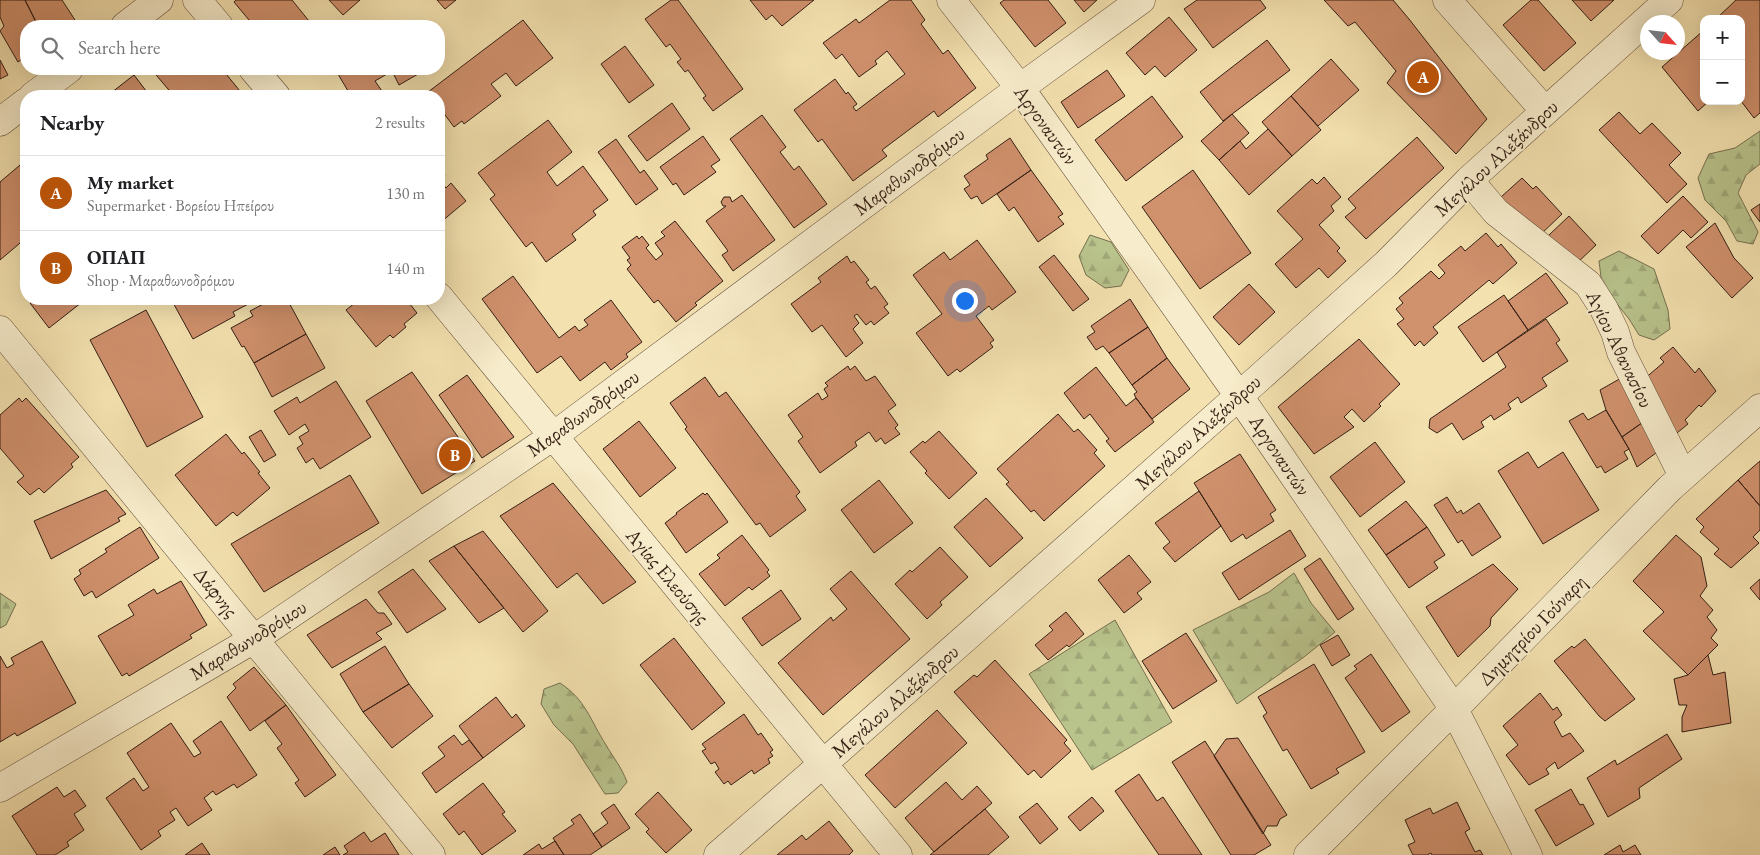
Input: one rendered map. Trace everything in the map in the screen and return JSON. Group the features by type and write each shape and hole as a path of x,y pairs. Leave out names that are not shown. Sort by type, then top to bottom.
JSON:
{"street":[{"path":"133,20 159,0"},
{"path":"197,0 214,20"},
{"name":"Αργοναυτών","path":"951,0 1020,88 1239,396 1454,709 1528,855"},
{"name":"Μαραθωνοδρόμου","path":"0,788 254,639 552,437 1141,0"},
{"path":"1447,0 1545,112"},
{"name":"Μεγάλου Αλεξάνδρου","path":"718,855 824,764 1386,264 1468,180 1669,0"},
{"path":"41,90 61,75"},
{"path":"258,75 271,90"},
{"path":"0,122 20,107"},
{"name":"Αγίου Αθανασίου","path":"1468,180 1496,212 1588,284 1604,309 1615,332 1621,352 1683,476"},
{"name":"Αγίας Ελεούσης","path":"445,304 552,437 898,855"},
{"name":"Δάφνης","path":"0,330 431,855"},
{"name":"Δημητρίου Γούναρη","path":"1308,855 1683,476 1760,408"}],"green space":[{"path":"1760,131 1760,164 1746,175 1738,193 1758,232 1753,244 1737,241 1726,221 1705,200 1698,178 1709,154 1735,148"},
{"path":"1090,235 1111,242 1129,270 1121,286 1105,288 1086,275 1079,256"},
{"path":"1619,251 1654,269 1668,310 1670,329 1654,340 1639,335 1602,285 1599,261"},
{"path":"1294,573 1311,603 1335,632 1304,657 1237,704 1193,630 1269,592"},
{"path":"0,593 16,604 6,625 0,628"},
{"path":"1115,620 1172,722 1092,770 1029,674"},
{"path":"560,683 582,703 622,771 627,782 618,793 605,794 573,744 554,725 541,704 544,689"}],"building":[{"path":"0,0 25,0 35,20 20,20 20,60 18,62 0,31 4,26 0,17"},
{"path":"25,0 62,0 75,20 35,20"},
{"path":"236,0 292,0 308,20 249,20 234,2"},
{"path":"329,0 360,0 343,15"},
{"path":"437,0 456,0 445,9"},
{"path":"671,0 678,0 743,89 713,111 703,98 706,96 688,70 685,72 677,62 681,59 670,44 666,47 645,19"},
{"path":"750,0 814,0 782,26 772,15 766,20"},
{"path":"890,0 911,0 925,20 921,24 943,54 948,50 976,88 938,117 934,111 882,150 887,156 853,181 822,139 818,142 794,110 835,79 846,94 848,92 857,104 853,107 856,111 905,74 887,51 875,61 877,64 859,77 842,54 836,59 823,43 856,19 859,23"},
{"path":"1004,0 1048,0 1066,23 1035,47 1000,3"},
{"path":"1074,0 1097,0 1084,12"},
{"path":"1197,0 1260,0 1266,8 1213,48 1184,9"},
{"path":"1324,0 1393,0 1487,119 1456,154 1387,83 1396,71 1355,22 1348,26"},
{"path":"1531,0 1538,0 1576,43 1544,71 1503,25"},
{"path":"1572,0 1614,0 1591,21"},
{"path":"1736,0 1760,0 1760,113 1754,118 1744,105 1745,15 1720,15"},
{"path":"1169,17 1197,50 1165,77 1155,66 1145,75 1126,53"},
{"path":"523,20 553,58 516,86 506,73 491,84 501,96 464,124 462,121 454,127 445,115 445,90 431,90"},
{"path":"1700,34 1700,105 1705,105 1698,111 1662,67 1670,60 1685,60 1685,47"},
{"path":"1267,40 1290,70 1223,121 1200,92"},
{"path":"625,46 654,85 629,103 601,64"},
{"path":"1331,59 1359,90 1318,126 1291,96"},
{"path":"0,60 8,75 0,79"},
{"path":"1107,70 1125,96 1078,128 1061,102"},
{"path":"134,75 145,90 115,90"},
{"path":"156,75 227,75 239,90 169,90"},
{"path":"339,75 385,75 375,81 381,90 347,90"},
{"path":"394,75 416,75 399,85"},
{"path":"1152,96 1183,137 1126,181 1095,140"},
{"path":"1291,96 1321,130 1292,156 1262,122"},
{"path":"672,103 690,129 647,161 628,136"},
{"path":"1619,112 1640,134 1652,123 1681,153 1669,165 1687,184 1667,203 1599,130"},
{"path":"1232,114 1249,133 1219,160 1201,141"},
{"path":"762,115 786,147 780,152 794,170 799,166 827,204 794,228 730,139"},
{"path":"548,120 572,152 547,172 557,186 583,166 608,200 593,211 596,215 572,234 576,240 546,262 532,242 526,247 490,199 495,195 478,173"},
{"path":"1268,129 1292,156 1249,195 1219,160 1240,141 1246,149"},
{"path":"703,136 720,160 711,166 716,172 684,195 676,183 673,185 660,167"},
{"path":"1417,137 1444,168 1366,239 1345,217 1356,208 1348,199"},
{"path":"1010,138 1031,170 982,204 977,196 971,199 964,189 970,185 964,176 988,159 986,155"},
{"path":"616,139 640,173 644,170 658,189 636,205 598,152"},
{"path":"20,165 20,243 0,260 0,182"},
{"path":"1031,170 1063,214 1058,217 1064,224 1038,242 1014,207 1009,211 997,194"},
{"path":"1193,170 1251,253 1200,289 1142,207"},
{"path":"1324,177 1341,197 1331,206 1334,211 1319,225 1340,248 1337,251 1346,261 1328,278 1319,268 1296,288 1275,264 1303,239 1277,211 1312,179 1317,184"},
{"path":"1522,178 1533,189 1536,186 1562,214 1538,237 1501,197"},
{"path":"451,183 466,201 445,219 445,187 446,188"},
{"path":"742,195 775,240 733,271 722,255 728,251 706,221 726,206 723,206 721,202 724,197 730,197 732,202"},
{"path":"1683,196 1708,222 1691,238 1683,230 1658,254 1641,236"},
{"path":"1760,204 1760,222 1751,210"},
{"path":"1569,216 1596,245 1575,265 1548,236"},
{"path":"675,221 723,281 695,303 697,305 676,322 658,300 654,303 627,269 631,265 627,260 630,258 622,247 637,236 639,239 642,236 649,245 646,248 656,260 663,254 655,243 665,236 661,232"},
{"path":"1715,223 1734,258 1753,278 1732,298 1686,247"},
{"path":"1486,233 1498,247 1501,244 1517,263 1493,284 1489,280 1433,327 1438,333 1424,346 1420,341 1415,346 1397,324 1404,319 1396,309 1403,303 1399,298 1431,271 1439,279 1445,273 1438,265 1461,246 1465,251"},
{"path":"977,240 1016,292 992,310 989,306 976,316 994,340 990,343 993,347 960,372 957,369 948,376 916,333 942,314 913,275 944,252 950,260"},
{"path":"1054,255 1089,299 1073,311 1039,267"},
{"path":"847,256 851,263 854,261 869,280 866,282 871,289 875,286 888,304 884,307 889,313 874,325 871,321 866,325 857,314 854,316 859,323 853,329 863,343 846,357 822,325 812,332 791,304 821,282 818,278"},
{"path":"1546,273 1568,303 1528,330 1508,301"},
{"path":"513,276 559,338 575,326 579,331 588,325 584,320 611,300 642,342 626,354 628,357 611,370 605,362 580,381 561,356 537,373 482,299"},
{"path":"1249,284 1275,312 1239,345 1213,317"},
{"path":"1504,295 1528,330 1483,362 1458,327"},
{"path":"1130,299 1148,327 1109,353 1103,346 1096,350 1087,337 1095,332 1091,326"},
{"path":"32,305 78,305 49,328"},
{"path":"174,305 246,305 233,312 235,316 193,339"},
{"path":"262,305 290,305 306,334 254,363 231,328 253,316 250,311"},
{"path":"352,305 411,305 417,313 404,324 406,327 393,338 390,335 376,347 346,310"},
{"path":"146,310 203,417 147,447 90,340"},
{"path":"1546,319 1560,340 1556,343 1568,361 1542,378 1547,386 1521,403 1518,397 1508,404 1511,409 1494,420 1491,415 1481,422 1484,427 1463,440 1452,423 1437,433 1429,428 1430,419 1506,367 1497,352"},
{"path":"1148,327 1167,358 1132,385 1109,353"},
{"path":"306,334 325,368 272,397 254,363"},
{"path":"1359,339 1400,384 1364,422 1352,409 1344,417 1354,427 1314,454 1278,407"},
{"path":"1673,347 1695,373 1699,368 1716,391 1701,407 1699,405 1685,420 1688,424 1672,437 1642,381 1664,362 1660,358"},
{"path":"1167,358 1190,389 1152,419 1136,398 1134,394 1137,392 1132,385"},
{"path":"848,366 850,370 855,366 866,381 875,376 896,405 888,411 898,425 895,428 900,434 885,444 881,438 876,442 869,432 855,442 857,446 820,473 798,441 803,437 788,415 818,393 822,400 828,396 824,389 828,386 825,383"},
{"path":"1096,367 1126,406 1136,398 1154,422 1115,452 1106,441 1109,439 1090,414 1084,419 1064,393"},
{"path":"412,372 475,461 422,494 366,401"},
{"path":"467,375 514,437 482,458 439,395"},
{"path":"705,377 719,397 726,392 800,492 796,496 806,510 770,537 760,523 756,525 685,429 687,427 670,403"},
{"path":"1623,377 1646,420 1622,437 1606,410 1600,390"},
{"path":"336,381 371,437 320,469 313,458 306,463 297,448 303,444 299,437 309,431 305,424 289,435 274,411 297,397 300,403"},
{"path":"19,398 22,402 26,398 79,457 71,464 73,467 44,493 39,488 30,495 17,482 24,476 0,448 0,415"},
{"path":"1606,410 1629,449 1624,452 1628,459 1605,473 1601,466 1597,468 1569,421 1583,413 1588,420"},
{"path":"1058,414 1074,432 1078,429 1097,450 1094,453 1105,466 1044,521 1034,510 1031,512 1006,484 1009,482 997,469"},
{"path":"1646,420 1660,450 1637,467 1622,437"},
{"path":"639,421 676,468 640,497 603,449"},
{"path":"261,430 276,455 264,462 249,437"},
{"path":"939,431 977,473 949,499 925,473 927,471 910,452 923,441 925,443"},
{"path":"226,434 242,454 244,452 270,488 237,516 233,512 216,526 175,475"},
{"path":"1375,442 1405,482 1360,517 1330,477"},
{"path":"1528,452 1538,468 1563,452 1599,510 1543,544 1498,471"},
{"path":"1240,454 1276,510 1270,514 1274,521 1246,539 1243,534 1231,542 1194,483"},
{"path":"1760,461 1760,506 1738,480"},
{"path":"350,475 379,523 264,592 231,544"},
{"path":"879,480 913,523 874,553 841,510"},
{"path":"1738,480 1760,506 1760,530 1753,537 1759,543 1731,568 1714,554 1719,549 1700,532 1704,527 1696,519"},
{"path":"553,483 636,582 603,604 577,573 557,588 500,516"},
{"path":"106,490 126,514 118,518 120,521 51,559 34,521"},
{"path":"1199,491 1221,526 1175,562 1163,548 1170,542 1155,523"},
{"path":"703,493 705,495 707,493 728,522 686,553 665,523"},
{"path":"1447,497 1457,513 1461,510 1463,514 1479,503 1501,537 1472,556 1462,540 1458,543 1434,505"},
{"path":"986,498 1023,538 990,567 954,527"},
{"path":"1406,501 1427,527 1386,555 1368,530"},
{"path":"140,527 159,558 96,598 92,591 84,596 74,579 81,574 79,570 107,552 105,549"},
{"path":"1427,527 1445,555 1434,562 1438,568 1409,588 1386,555"},
{"path":"1290,530 1306,556 1239,600 1222,573"},
{"path":"483,531 548,611 523,632 454,546"},
{"path":"742,535 769,570 767,572 770,576 752,590 749,587 725,606 699,574 720,558 717,555"},
{"path":"1676,535 1701,557 1707,586 1700,596 1713,610 1707,617 1717,630 1711,638 1718,645 1688,675 1643,631 1664,612 1633,581"},
{"path":"454,546 504,608 479,623 429,561"},
{"path":"940,547 968,577 940,602 942,605 927,619 895,584 910,570 912,572"},
{"path":"1129,555 1151,582 1137,593 1142,599 1124,613 1098,580"},
{"path":"1320,558 1354,609 1338,620 1304,569"},
{"path":"1493,564 1518,589 1491,618 1490,626 1458,657 1426,607"},
{"path":"413,569 446,609 407,633 378,592"},
{"path":"851,571 910,639 823,715 778,663 831,617 833,621 847,609 830,589"},
{"path":"1760,579 1760,600 1750,588"},
{"path":"181,581 207,625 190,635 192,638 129,676 127,673 122,676 98,636 134,615 128,605 154,589 157,594"},
{"path":"781,590 801,619 762,646 742,618"},
{"path":"366,599 378,613 384,613 392,624 376,633 382,639 332,668 307,635"},
{"path":"1066,612 1084,634 1069,647 1067,645 1048,660 1035,645 1053,630 1049,626"},
{"path":"1186,633 1217,681 1173,709 1142,661"},
{"path":"1338,635 1350,655 1332,666 1320,645"},
{"path":"674,638 725,703 692,730 640,665"},
{"path":"1585,639 1635,699 1605,721 1554,661 1572,646 1574,648"},
{"path":"42,641 76,703 17,736 15,733 0,742 0,656 7,668 14,664 11,658"},
{"path":"385,646 409,684 363,712 340,674"},
{"path":"1371,654 1410,712 1382,732 1345,678 1357,669 1354,666"},
{"path":"1708,655 1713,675 1725,672 1731,723 1682,732 1682,717 1687,705 1679,705 1674,679 1688,675"},
{"path":"995,660 1067,740 1064,743 1071,751 1041,778 1034,770 1028,775 954,692 974,675 977,677"},
{"path":"1314,664 1365,752 1336,769 1339,773 1311,789 1287,749 1283,751 1263,716 1267,713 1258,697"},
{"path":"254,667 286,705 250,731 227,697 236,688 233,684"},
{"path":"409,684 433,716 392,748 363,712"},
{"path":"1540,693 1553,710 1557,707 1562,715 1554,722 1562,737 1570,733 1584,751 1558,769 1555,762 1546,769 1549,774 1529,785 1506,755 1518,745 1503,726"},
{"path":"496,697 512,718 516,714 525,726 483,758 459,726"},
{"path":"286,705 336,775 305,797 295,783 299,780 277,748 282,744 265,721"},
{"path":"937,710 967,743 895,808 865,775"},
{"path":"744,714 758,735 761,733 773,750 770,752 773,756 768,759 770,763 754,774 752,770 731,785 728,781 724,784 715,772 719,769 715,762 711,764 702,751 706,749 702,744"},
{"path":"221,721 257,775 237,788 234,784 216,795 213,791 204,798 212,810 188,826 176,808 170,812 175,820 158,831 161,836 141,850 106,798 134,778 143,791 149,787 127,753 171,723 194,757 201,753 193,741"},
{"path":"1667,734 1682,759 1639,788 1640,798 1608,817 1587,778 1615,760 1617,765"},
{"path":"454,735 462,745 469,740 483,758 436,793 422,773 445,756 438,747"},
{"path":"1238,738 1287,815 1280,819 1277,826 1267,826 1263,834 1214,756 1226,739"},
{"path":"1205,741 1271,845 1254,855 1231,855 1172,762"},
{"path":"1139,774 1157,801 1163,797 1202,855 1159,855 1115,791"},
{"path":"946,782 962,800 977,786 992,803 934,852 905,818"},
{"path":"483,783 505,812 502,814 516,831 482,855 464,831 459,835 443,814"},
{"path":"57,787 64,797 75,790 86,806 74,814 84,830 67,842 69,846 55,855 37,855 12,816"},
{"path":"1571,789 1580,805 1583,804 1594,824 1556,846 1535,810"},
{"path":"658,792 692,830 666,853 646,832 649,829 635,814"},
{"path":"1092,797 1104,811 1080,831 1068,817"},
{"path":"1457,802 1470,829 1465,832 1475,852 1480,850 1483,855 1432,855 1431,853 1427,855 1413,855 1408,845 1415,842 1405,820 1430,808 1433,814"},
{"path":"1037,803 1058,829 1040,844 1019,817"},
{"path":"614,804 630,828 602,847 593,834 608,823 601,813"},
{"path":"985,809 1009,837 988,855 930,855"},
{"path":"580,814 602,847 590,855 564,855 553,838 574,824 571,820"},
{"path":"829,821 853,851 849,855 777,855 802,835 806,840"},
{"path":"364,832 371,842 385,833 399,855 343,855 348,852 344,846"},
{"path":"555,841 564,855 523,855 539,844 542,849"},
{"path":"202,843 210,855 185,855"},
{"path":"1620,845 1623,852 1635,845 1641,855 1604,855"},
{"path":"335,847 340,855 323,855"}],"place":[{"name":"My market","path":"1423,77"},
{"name":"ΟΠΑΠ","path":"455,455"}]}
